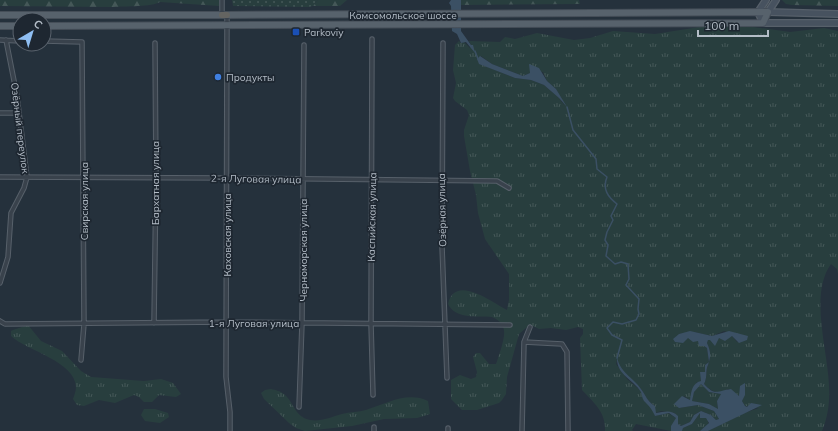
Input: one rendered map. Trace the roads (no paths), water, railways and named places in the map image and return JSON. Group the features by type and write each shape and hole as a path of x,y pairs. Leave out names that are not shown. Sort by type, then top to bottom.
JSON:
{"main road":[{"path":"763,23 758,12 766,0"},
{"path":"763,23 776,0"},
{"name":"Комсомольское шоссе","path":"0,15 758,12 838,14"},
{"name":"Комсомольское шоссе","path":"52,26 228,27 494,24 838,23"},
{"path":"0,26 12,26"}],"street":[{"name":"Каховская улица","path":"222,0 228,27 226,377 230,412 230,431"},
{"name":"Каспийская улица","path":"372,39 371,324 373,395"},
{"path":"0,40 12,40"},
{"name":"Озёрный переулок","path":"0,283 8,257 11,213 24,188 27,177 17,96 6,40"},
{"name":"Свирская улица","path":"52,41 82,42 84,324 81,360"},
{"name":"Бархатная улица","path":"154,323 156,178 155,43"},
{"name":"Озёрная улица","path":"443,43 442,181 447,378"},
{"name":"Черноморская улица","path":"299,407 302,323 304,45"},
{"path":"0,113 18,113"},
{"name":"2-я Луговая улица","path":"0,177 497,181 510,188"},
{"name":"1-я Луговая улица","path":"0,321 5,324 227,322 371,324 446,323 510,325"},
{"path":"522,431 524,342 530,327"},
{"path":"524,342 562,344 565,346 567,352 568,431"}],"water":[{"path":"451,0 461,0 461,31 471,45 473,45 475,53 466,42 461,43 457,34 452,31 451,6 449,3"},
{"path":"480,56 492,64 523,76 530,73 529,64 539,68 547,81 556,89 567,107 544,85 531,80 515,78 479,64 477,59"},
{"path":"690,331 712,336 729,331 748,336 747,340 739,343 732,336 725,341 719,338 715,346 710,340 708,340 707,343 710,354 709,362 707,348 704,346 699,346 698,341 693,342 688,338 683,343 675,342 673,339 679,334"},
{"path":"617,357 624,371 638,385 648,400 655,406 656,413 673,412 678,416 678,424 681,426 690,422 694,415 701,411 711,415 716,420 719,419 714,411 698,405 679,408 674,404 682,396 690,400 694,386 701,381 700,372 705,372 705,365 709,362 704,384 708,388 716,392 731,389 739,396 740,386 745,383 745,395 742,401 745,406 747,407 751,403 762,405 708,431 700,431 709,423 706,418 700,418 700,413 692,424 683,428 682,431 671,431 671,426 676,418 669,413 655,416 653,411 642,398 641,392 638,388 622,373 617,363","holes":["701,384 709,392 721,394 717,401 718,409 709,404 692,401 694,392"]}],"waterway":[{"path":"475,51 478,59"},
{"path":"567,107 573,130 596,159 597,169 607,177 605,185 607,192 611,199 617,204 611,216 613,220 605,240 608,245 606,256 615,264 621,262 628,264 629,279 626,285 639,299 639,314 636,320 622,324 613,322 607,328 612,335 622,340 617,358"}],"place":[{"name":"Parkoviy","path":"296,32"},
{"name":"Продукты","path":"218,77"}]}
